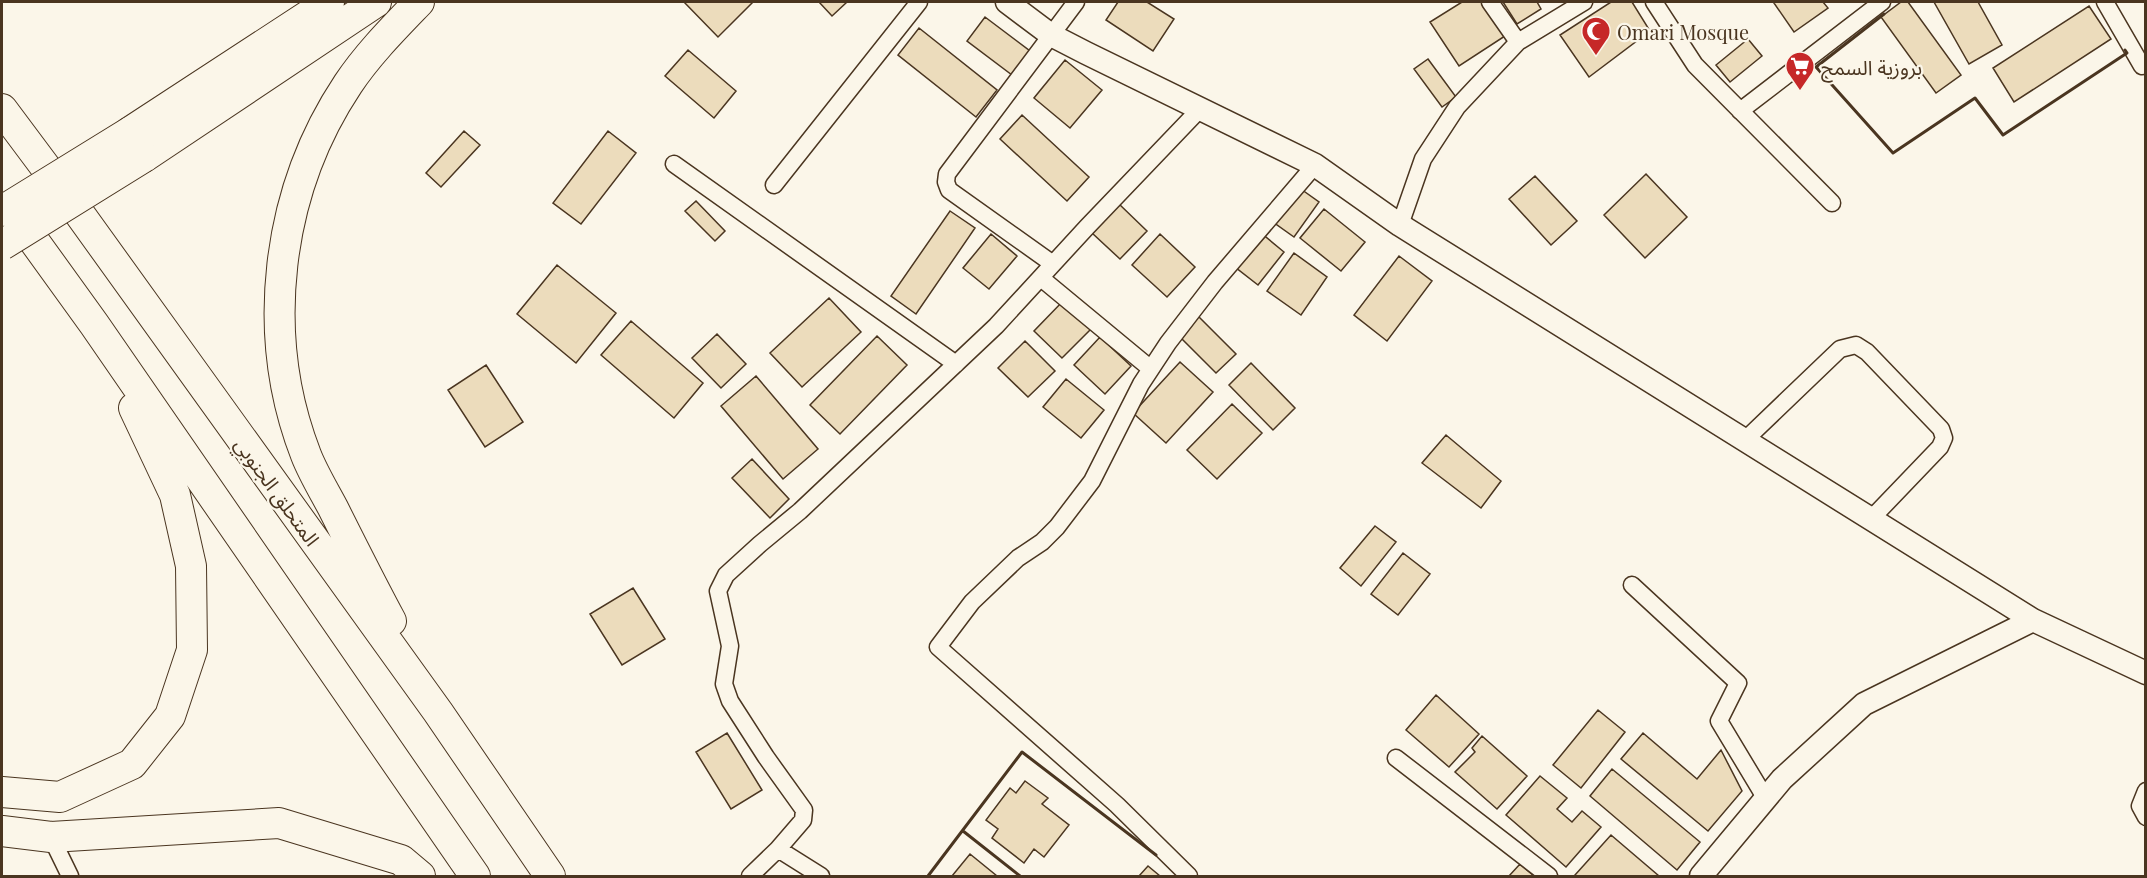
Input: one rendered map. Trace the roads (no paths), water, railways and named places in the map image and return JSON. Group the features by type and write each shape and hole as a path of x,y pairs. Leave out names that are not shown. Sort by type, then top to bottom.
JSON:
{"highway":[{"path":"2,245 329,2"},
{"path":"2,211 137,144 376,2"},
{"path":"419,2 379,45 348,85 321,133 300,184 287,229 279,282 280,327 286,394 306,456 438,712"},
{"name":"المتحلق الجنوبي","path":"2,109 438,712 550,876"},
{"path":"2,197 94,324 475,876"},
{"path":"2,792 60,797 132,764 170,716 192,650 191,566 175,495 94,324"},
{"path":"2,831 51,837 279,823 401,860 420,876"}],"street":[{"path":"774,185 919,2"},
{"path":"1007,2 1051,35 1199,110 1315,165 1400,225 2033,620 2145,673"},
{"path":"1053,264 949,190 946,182 947,174 1076,2"},
{"path":"1490,2 1518,42"},
{"path":"1400,225 1423,159 1457,107 1518,42 1584,2"},
{"path":"1654,2 1695,65 1832,203"},
{"path":"1740,111 1882,2"},
{"path":"2105,2 2142,66"},
{"path":"750,876 803,820 804,810 730,701 724,684 730,646 718,591 726,575 800,512 996,326 1087,226 1199,110"},
{"path":"674,165 956,364"},
{"path":"1190,876 1117,805 938,647 972,602 1018,558 1042,542 1057,527 1092,481 1141,384 1168,343 1215,282 1315,165"},
{"path":"1041,278 1151,369"},
{"path":"1744,441 1840,349 1856,345 1867,352 1941,429 1944,438 1940,447 1871,519"},
{"path":"1632,585 1738,683 1719,721 1767,799"},
{"path":"1701,876 1782,779 1864,704 2033,620"},
{"path":"1396,758 1549,876"},
{"path":"2145,791 2140,806 2145,817"},
{"path":"51,837 70,876"},
{"path":"778,849 821,876"}],"place":[{"name":"Omari Mosque","path":"1596,56"},
{"name":"بروزية السمح","path":"1800,92"}]}
